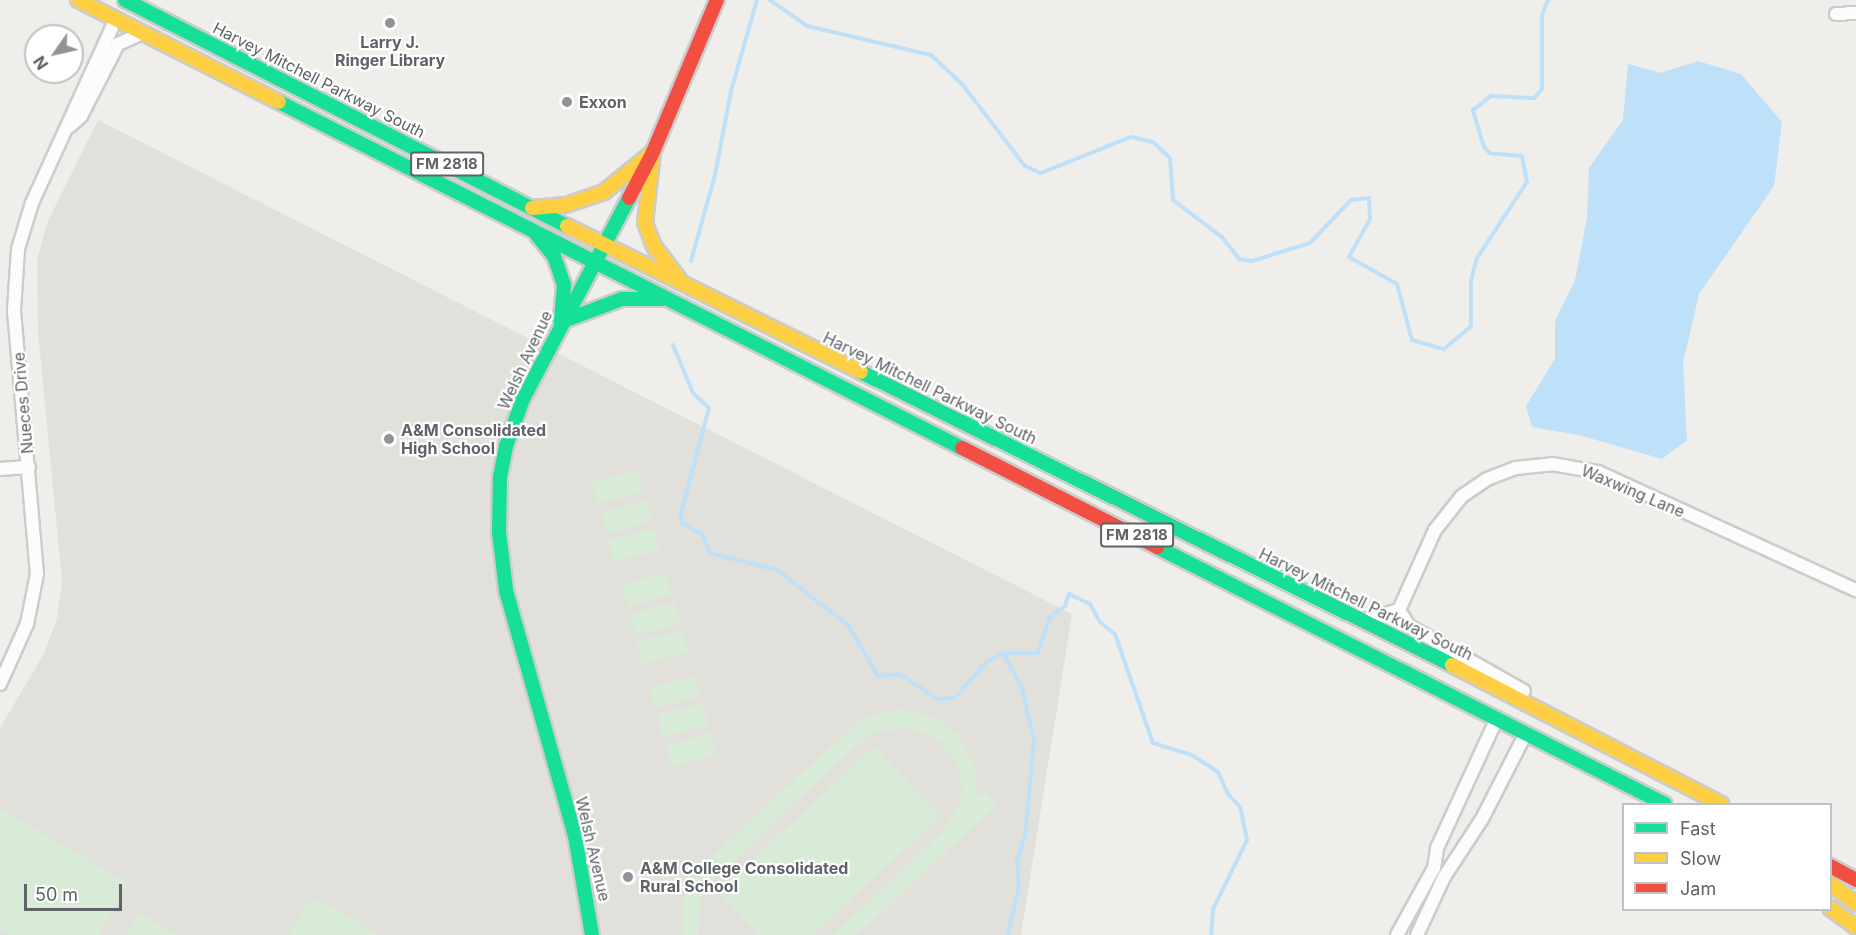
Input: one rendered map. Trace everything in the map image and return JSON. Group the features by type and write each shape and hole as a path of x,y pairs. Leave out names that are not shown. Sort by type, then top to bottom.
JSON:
{"main road":[{"name":"FM 2818","path":"78,0 1663,803"},
{"name":"Harvey Mitchell Parkway South","path":"125,0 602,244 1567,722 1720,803"},
{"name":"Welsh Avenue","path":"592,935 581,861 506,590 499,532 499,486 506,446 523,399 561,321 652,152 717,0"},
{"path":"116,19 149,12"},
{"path":"531,208 566,205 604,192 652,152"},
{"path":"652,152 645,223 654,246 682,283"},
{"path":"532,230 558,266 564,285 561,321 622,299 673,301"},
{"path":"1832,867 1856,880"},
{"path":"1832,885 1856,904"},
{"path":"1832,909 1856,927"}],"street":[{"path":"1836,14 1856,13"},
{"name":"Nueces Drive","path":"0,684 19,646 35,589 37,545 14,310 15,266 26,218 70,126 72,111 116,19"},
{"name":"Nueces Drive","path":"70,126 81,116 118,44 143,33"},
{"name":"Waxwing Lane","path":"1399,610 1435,530 1462,496 1487,478 1516,468 1552,464 1598,472 1856,590"},
{"path":"0,469 29,467"},
{"path":"1362,620 1388,616 1399,610 1408,626 1507,679 1567,722"},
{"path":"1397,935 1434,868 1437,848 1497,718"},
{"path":"1417,935 1444,877 1482,819 1526,733"}],"shaded area":[{"name":"A&M Consolidated High School","path":"98,120 1072,614 1021,935 0,935 0,728 45,652 57,618 62,581 38,332 37,260 47,223"}],"green space":[{"path":"638,471 643,492 597,503 592,482"},
{"path":"646,500 652,521 607,534 601,513"},
{"path":"654,529 659,550 613,561 608,540"},
{"path":"666,573 672,594 628,607 622,586"},
{"path":"674,602 680,623 636,636 630,615"},
{"path":"683,631 688,652 642,663 637,642"},
{"path":"695,676 700,696 654,708 649,687"},
{"path":"703,704 708,725 662,736 657,715"},
{"path":"902,710 935,718 958,734 976,768 978,798 985,792 997,805 857,935 833,935 942,833 960,802 962,784 957,764 939,740 911,728 877,731 859,743 714,879 699,902 698,935 682,935 683,899 702,866 855,724 879,713"},
{"path":"711,733 717,754 672,767 666,746"},
{"path":"875,746 940,816 813,935 758,935 718,892"},
{"path":"0,809 128,883 99,935 9,935 0,930"},
{"path":"320,900 379,935 289,935 307,903"},
{"path":"140,913 178,935 127,935"}],"water":[{"path":"1698,61 1741,74 1782,122 1774,186 1699,294 1683,363 1687,440 1662,459 1579,435 1532,427 1526,406 1555,359 1555,321 1575,280 1587,218 1589,168 1623,120 1628,64 1661,73"}],"waterway":[{"path":"691,261 715,175 731,91 757,0"},
{"path":"770,0 807,26 931,55 962,84 1025,166 1041,173 1131,137 1153,142 1170,158 1173,200 1222,237 1239,259 1252,261 1310,243 1351,200 1369,198 1370,219 1349,257 1397,284 1412,340 1444,349 1471,326 1471,280 1477,258 1527,182 1522,156 1490,153 1484,147 1473,110 1491,96 1534,98 1542,89 1542,15 1548,0"},
{"path":"673,345 693,393 709,408 681,513 682,523 703,535 710,553 777,570 848,625 878,676 900,674 937,699 955,698 987,661 1004,653 1038,653 1050,617 1065,606 1069,594 1090,604 1100,622 1115,634 1153,743 1192,755 1218,772 1228,794 1240,807 1247,840 1213,909 1211,935"},
{"path":"1004,654 1022,688 1034,741 1025,836 1017,860 1019,886 1008,935"}],"traffic: fast":[{"path":"125,0 567,226"},
{"path":"279,102 962,448"},
{"path":"592,935 575,836 506,590 499,532 500,477 506,446 523,399 629,198"},
{"path":"537,235 554,256 564,285 561,322 622,299 662,299"},
{"path":"861,372 1452,665"},
{"path":"1157,547 1663,803"}],"traffic: slow":[{"path":"78,0 279,102"},
{"path":"653,152 645,223 654,246 679,279"},
{"path":"532,208 566,205 604,192 653,152"},
{"path":"567,226 861,372"},
{"path":"1452,665 1719,803"},
{"path":"1832,885 1856,904"},
{"path":"1832,909 1856,927"}],"traffic: jam":[{"path":"629,198 653,152 717,0"},
{"path":"962,448 1157,547"},
{"path":"1832,867 1856,880"}],"place":[{"name":"Larry J. Ringer Library","path":"390,23"},
{"name":"Exxon","path":"567,102"},
{"name":"A&M Consolidated High School","path":"389,439"},
{"name":"A&M College Consolidated Rural School","path":"628,877"}]}
